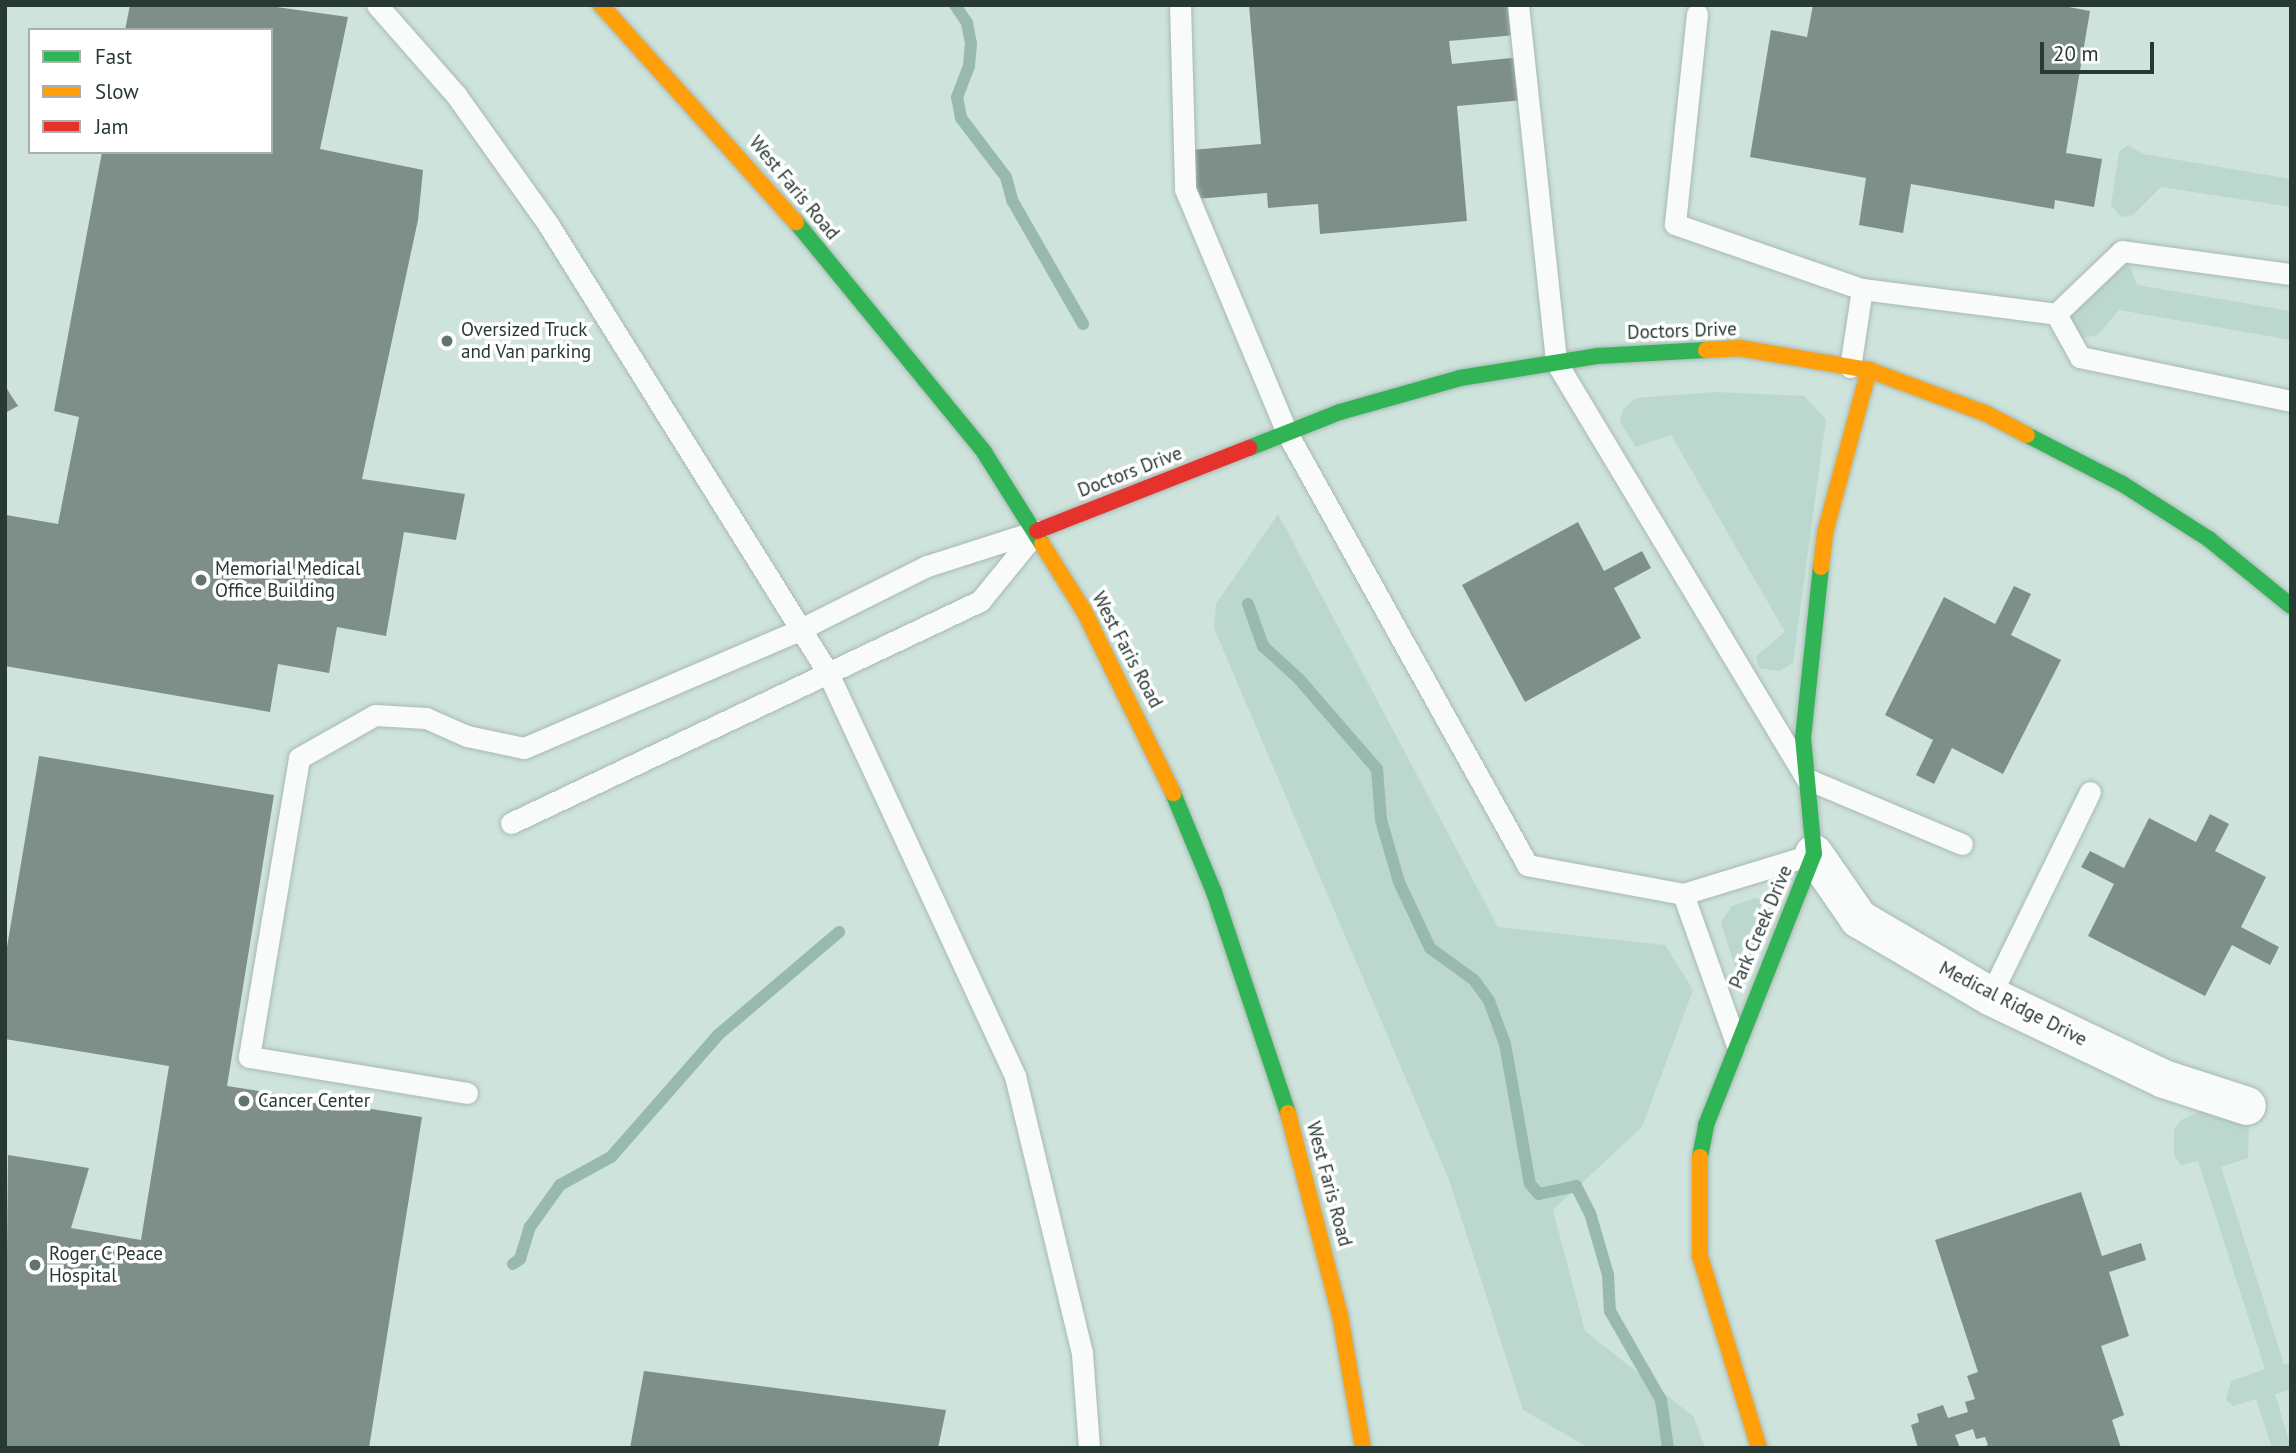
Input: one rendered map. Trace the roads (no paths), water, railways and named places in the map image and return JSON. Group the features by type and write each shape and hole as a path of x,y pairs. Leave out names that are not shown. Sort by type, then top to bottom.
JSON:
{"street":[{"name":"West Faris Road","path":"601,5 761,180 924,375 984,452 1037,531 1154,748 1218,905 1304,1163 1340,1315 1363,1448"},
{"name":"Doctors Drive","path":"1037,531 1340,412 1461,378 1556,362 1739,348 1860,368 1987,414 2121,483 2210,540 2291,606"},
{"name":"Park Creek Drive","path":"1759,1448 1718,1326 1697,1233 1697,1172 1706,1125 1736,1043 1814,854 1807,779 1805,680 1826,529 1860,368"},
{"name":"Medical Ridge Drive","path":"1814,854 1859,919 1990,996 2164,1079 2247,1106"}],"lane":[{"path":"377,5 456,95 548,224 828,673 1015,1076 1082,1354 1089,1448"},
{"path":"1180,5 1185,189 1287,433 1527,864 1683,894 1814,854"},
{"path":"1518,5 1556,362 1807,779 1962,844"},
{"path":"1697,14 1675,224 1862,289 2056,314"},
{"path":"2056,314 2122,251 2291,274"},
{"path":"1860,368 1862,289"},
{"path":"2056,314 2080,357 2291,401"},
{"path":"467,1093 249,1057 299,758 374,715 426,718 467,736 524,748 801,629 927,566 1037,531"},
{"path":"511,823 980,601 1037,531"},
{"path":"1990,996 2090,792"},
{"path":"1683,894 1736,1043"}],"waterway":[{"path":"955,5 967,23 971,43 969,66 957,97 961,118 1006,177 1012,200 1083,324"},
{"path":"1248,604 1263,646 1299,679 1377,769 1381,820 1399,882 1430,948 1474,980 1489,1001 1505,1044 1530,1184 1539,1194 1576,1186 1590,1213 1608,1275 1610,1311 1661,1400 1668,1448"},
{"path":"513,1264 520,1259 530,1227 560,1185 611,1157 718,1035 839,932"}],"place":[{"name":"Oversized Truck and Van parking","path":"447,341"},
{"name":"Memorial Medical Office Building","path":"201,580"},
{"name":"Cancer Center","path":"244,1101"},
{"name":"Roger C Peace Hospital","path":"35,1265"}]}
